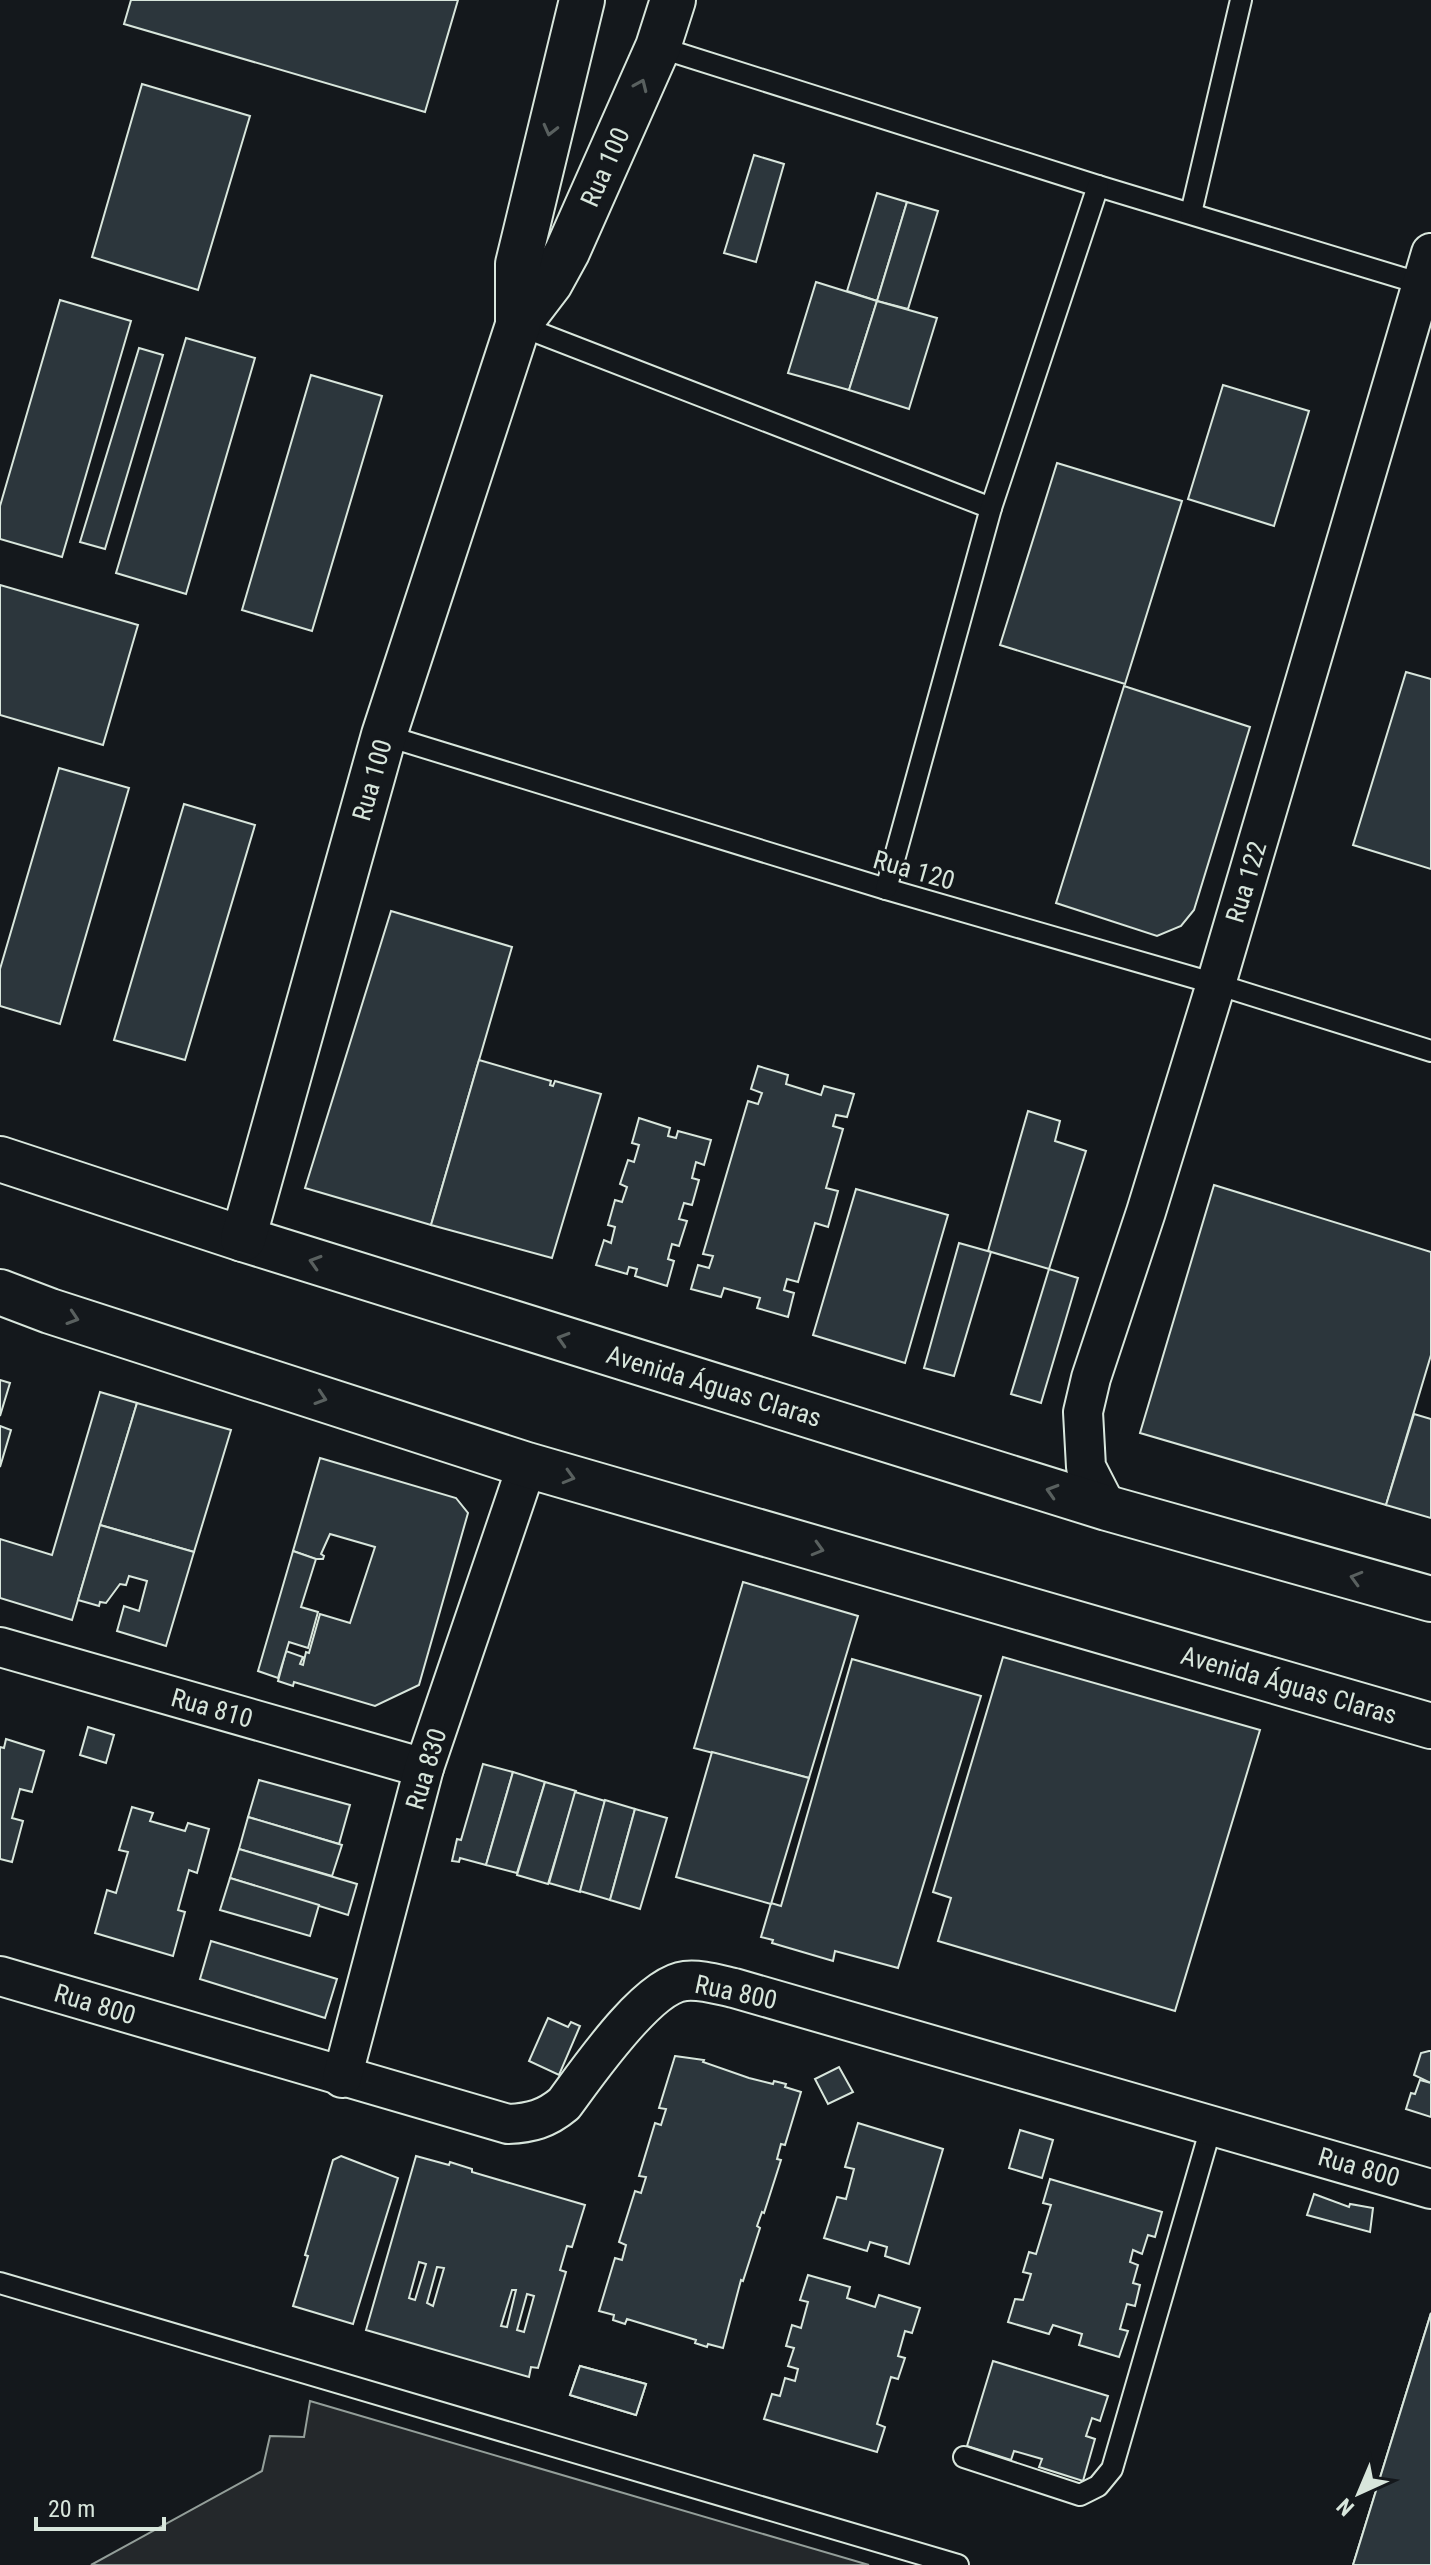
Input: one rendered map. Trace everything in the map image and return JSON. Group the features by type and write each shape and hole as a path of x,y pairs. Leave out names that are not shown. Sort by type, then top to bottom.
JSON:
{"main road":[{"name":"Rua 100","path":"243,1239 384,735 518,325 518,264 582,0"},
{"name":"Rua 100","path":"518,325 550,283 567,252 658,47 673,0"},
{"name":"Avenida Águas Claras","path":"0,1159 243,1239 1107,1508 1431,1599"},
{"name":"Avenida Águas Claras","path":"0,1292 50,1311 527,1465 1431,1726"}],"street":[{"name":"Rua 122","path":"1107,1508 1086,1467 1083,1412 1100,1348 1146,1212 1216,984 1427,269"},
{"name":"Rua 830","path":"342,2078 424,1768 527,1465"},
{"name":"Rua 810","path":"0,1647 424,1768"},
{"name":"Rua 800","path":"0,1976 508,2124 530,2123 550,2116 564,2104 657,1993 671,1984 697,1981 734,1988 1431,2189"}],"lane":[{"path":"1191,213 1241,0"},
{"path":"658,47 1191,213 1427,269"},
{"path":"886,889 991,508 1098,186"},
{"path":"518,325 991,508"},
{"name":"Rua 120","path":"384,735 1431,1051"},
{"path":"964,2457 1080,2495 1098,2486 1112,2469 1212,2124"},
{"path":"0,2283 958,2565"}],"shaded area":[{"path":"310,2401 869,2565 91,2565 262,2471 270,2436 304,2437"}],"building":[{"path":"131,0 458,0 425,112 124,24"},
{"path":"142,84 250,116 198,290 92,257"},
{"path":"754,155 784,164 756,262 724,253"},
{"path":"877,193 907,202 877,301 847,291"},
{"path":"907,202 938,211 908,309 877,301"},
{"path":"816,282 877,301 849,390 788,373"},
{"path":"60,300 131,321 62,557 0,539 0,506"},
{"path":"877,301 937,318 909,409 849,390"},
{"path":"186,338 255,358 186,594 116,573"},
{"path":"139,348 163,355 105,549 80,542"},
{"path":"311,375 382,396 312,631 242,610"},
{"path":"1223,385 1309,411 1274,526 1188,499"},
{"path":"1057,463 1182,501 1125,684 1000,645"},
{"path":"0,585 138,625 103,745 0,715"},
{"path":"1406,672 1431,679 1431,869 1353,845"},
{"path":"1124,686 1250,727 1194,910 1181,926 1157,936 1056,903"},
{"path":"59,768 129,788 60,1024 0,1006 0,969"},
{"path":"184,804 255,825 185,1060 114,1040"},
{"path":"391,911 512,947 431,1225 305,1188"},
{"path":"479,1060 551,1081 550,1085 553,1086 555,1081 601,1094 552,1258 431,1225"},
{"path":"758,1066 788,1075 786,1084 821,1095 824,1086 854,1094 847,1117 836,1115 833,1126 843,1129 826,1188 838,1191 828,1227 815,1223 798,1282 787,1279 784,1290 794,1293 788,1317 757,1308 760,1298 724,1288 721,1297 691,1289 698,1265 709,1268 713,1256 703,1254 748,1101 758,1104 762,1093 751,1089"},
{"path":"1028,1111 1060,1121 1055,1141 1086,1151 1049,1269 988,1251"},
{"path":"639,1118 670,1128 668,1136 676,1138 678,1131 711,1140 704,1165 696,1162 692,1178 699,1180 692,1205 684,1203 679,1219 687,1221 679,1246 672,1244 668,1259 674,1261 667,1286 635,1276 637,1269 629,1267 627,1274 596,1265 604,1240 611,1243 615,1227 608,1225 615,1200 622,1202 627,1187 620,1184 628,1160 634,1162 639,1145 632,1143"},
{"path":"1214,1185 1431,1252 1431,1355 1386,1505 1140,1433"},
{"path":"856,1189 948,1215 905,1363 813,1335"},
{"path":"959,1243 991,1252 954,1376 924,1368"},
{"path":"1049,1269 1078,1278 1041,1403 1011,1394"},
{"path":"0,1380 10,1383 0,1416"},
{"path":"100,1392 137,1403 72,1620 0,1598 0,1539 52,1555"},
{"path":"137,1403 231,1430 194,1552 100,1525"},
{"path":"1414,1414 1431,1419 1431,1518 1386,1505"},
{"path":"0,1426 11,1430 0,1467"},
{"path":"320,1458 456,1498 468,1513 419,1685 375,1706 294,1682 293,1686 278,1681 286,1651 303,1657 300,1664 303,1665 320,1614 350,1623 375,1547 330,1534 321,1554 323,1559 293,1551"},
{"path":"100,1525 194,1552 166,1646 117,1631 124,1606 139,1611 147,1581 129,1576 126,1585 120,1584 106,1603 100,1602 99,1606 78,1600"},
{"path":"293,1551 316,1559 301,1607 318,1612 308,1648 289,1642 278,1678 258,1671"},
{"path":"743,1582 858,1616 809,1778 694,1748"},
{"path":"1003,1657 1260,1730 1175,2011 938,1941 951,1898 933,1892"},
{"path":"852,1659 981,1696 898,1968 835,1951 833,1961 761,1937 771,1903 781,1906"},
{"path":"88,1727 114,1735 106,1763 80,1755"},
{"path":"6,1739 44,1751 32,1792 20,1789 12,1818 23,1821 12,1862 0,1859 0,1747 4,1748"},
{"path":"712,1752 809,1778 771,1904 676,1877"},
{"path":"483,1764 513,1772 486,1865 460,1858 459,1862 452,1861 457,1839 461,1840"},
{"path":"513,1772 545,1782 517,1873 486,1865"},
{"path":"259,1780 350,1805 339,1844 248,1817"},
{"path":"545,1782 576,1791 548,1884 517,1875"},
{"path":"575,1792 605,1801 580,1892 549,1883"},
{"path":"605,1800 635,1809 610,1900 580,1891"},
{"path":"132,1807 153,1813 150,1821 185,1831 188,1823 209,1829 197,1873 189,1870 178,1910 185,1912 173,1956 95,1933 107,1890 116,1893 128,1852 119,1850"},
{"path":"635,1809 667,1818 640,1909 610,1900"},
{"path":"248,1817 342,1845 332,1876 239,1849"},
{"path":"239,1849 357,1884 348,1915 230,1878"},
{"path":"230,1878 319,1905 310,1936 220,1910"},
{"path":"211,1941 337,1979 325,2018 200,1979"},
{"path":"548,2018 568,2027 571,2022 580,2026 559,2075 529,2061"},
{"path":"1431,2051 1431,2083 1414,2075 1421,2053"},
{"path":"675,2056 704,2060 749,2078 786,2084 785,2087 801,2092 785,2145 781,2144 777,2159 781,2160 757,2226 760,2228 741,2280 723,2348 708,2344 707,2347 695,2343 696,2340 627,2319 625,2324 613,2320 614,2315 599,2311 615,2258 622,2260 626,2245 619,2242 635,2191 641,2193 646,2177 639,2176 655,2123 661,2125 666,2109 659,2108"},
{"path":"839,2067 853,2092 828,2104 815,2079"},
{"path":"1420,2080 1431,2083 1431,2117 1406,2109 1411,2093 1415,2094"},
{"path":"858,2123 943,2149 909,2264 885,2256 887,2247 870,2242 867,2251 824,2238 837,2197 846,2199 854,2169 845,2167"},
{"path":"1020,2130 1053,2140 1042,2178 1009,2168"},
{"path":"341,2156 398,2178 353,2324 293,2306 333,2160"},
{"path":"416,2156 449,2165 450,2162 472,2169 472,2172 585,2205 572,2247 567,2246 560,2270 566,2272 538,2368 531,2367 529,2377 366,2330","holes":["419,2262 426,2264 415,2300 409,2298","437,2267 444,2268 433,2306 427,2303","512,2290 516,2290 507,2327 501,2326","527,2294 534,2296 524,2332 517,2330"]},
{"path":"1050,2179 1162,2212 1155,2237 1148,2235 1142,2254 1133,2250 1130,2262 1138,2265 1133,2283 1140,2285 1135,2306 1127,2304 1120,2329 1128,2331 1119,2357 1079,2345 1082,2334 1053,2325 1049,2334 1008,2322 1015,2299 1023,2300 1031,2274 1023,2272 1029,2252 1036,2254 1051,2205 1043,2203"},
{"path":"1314,2194 1349,2207 1350,2204 1373,2208 1370,2232 1307,2215"},
{"path":"808,2275 850,2287 847,2298 875,2307 879,2295 920,2308 912,2333 905,2331 898,2356 905,2358 898,2379 891,2377 877,2424 885,2427 877,2452 764,2419 772,2394 780,2396 785,2378 795,2381 798,2369 788,2366 794,2348 786,2346 792,2325 801,2328 808,2302 800,2300"},
{"path":"1431,2313 1431,2565 1353,2565"},
{"path":"1431,2313 1431,2565 1353,2565"},
{"path":"993,2361 1108,2396 1100,2421 1092,2418 1086,2436 1095,2439 1083,2481 1039,2467 1042,2459 1014,2451 1011,2460 967,2446"},
{"path":"580,2366 646,2384 636,2415 570,2395"},
{"path":"580,2366 646,2384 636,2415 570,2395"}]}
